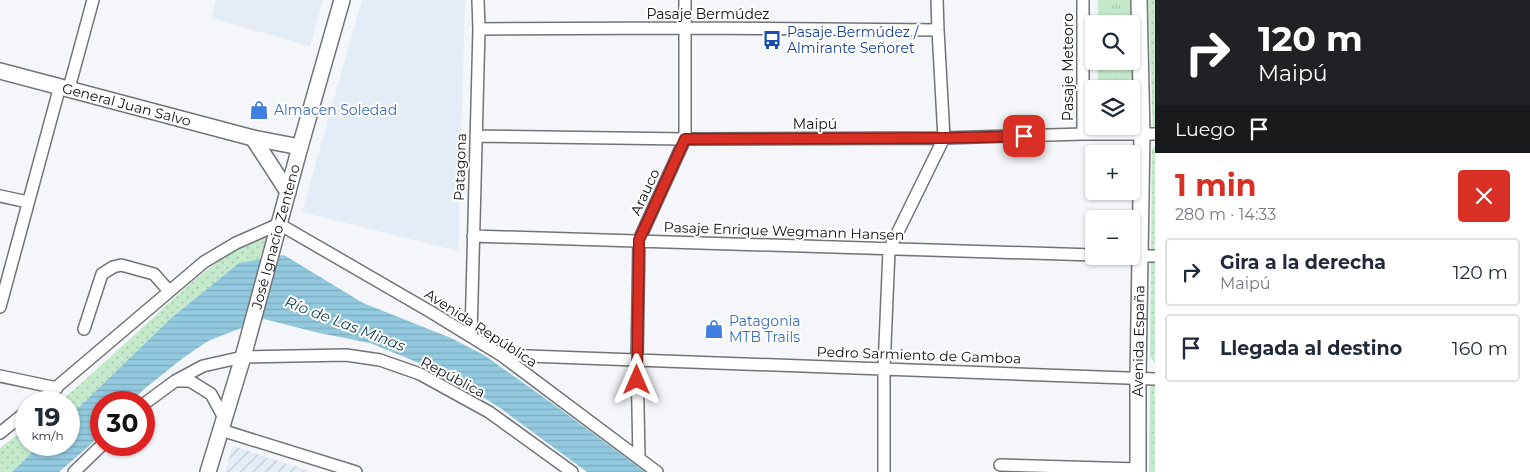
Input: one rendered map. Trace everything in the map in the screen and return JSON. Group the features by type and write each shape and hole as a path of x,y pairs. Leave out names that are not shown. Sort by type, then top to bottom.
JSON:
{"street":[{"path":"0,307 28,202 93,0"},
{"name":"José Ignacio Zenteno","path":"208,472 248,340 274,240 342,0"},
{"name":"Patagona","path":"470,336 479,29 478,0"},
{"name":"Arauco","path":"639,458 637,360 639,240 685,139 685,0"},
{"path":"884,472 884,369 889,250 944,138 937,0"},
{"name":"Pasaje Meteoro","path":"1083,134 1084,0"},
{"name":"Avenida España","path":"1139,0 1149,134 1140,256"},
{"name":"Pasaje Bermúdez","path":"479,29 938,30"},
{"name":"General Juan Salvo","path":"0,71 253,138 300,147"},
{"name":"Maipú","path":"476,136 685,139 944,138 1149,134"},
{"path":"253,138 288,192"},
{"path":"0,196 28,202"},
{"path":"53,391 204,262 236,243 279,224"},
{"name":"Avenida República","path":"279,224 502,356 657,472"},
{"name":"Pasaje Enrique Wegmann Hansen","path":"473,236 1085,255"},
{"path":"84,329 102,274 112,267 121,265 154,274 169,291"},
{"name":"Avenida España","path":"1138,470 1140,265"},
{"name":"República","path":"155,396 175,381 203,366 243,357 346,355 380,360 420,374 489,412 572,472"},
{"name":"Pedro Sarmiento de Gamboa","path":"502,356 1155,378"},
{"path":"0,376 57,388"},
{"path":"175,381 190,381 211,394 222,424 356,472"},
{"path":"0,433 15,421"},
{"path":"74,472 91,456"},
{"path":"1000,465 1138,470"}],"shaded area":[{"path":"216,0 323,0 310,46 211,18"},
{"path":"362,0 465,0 458,251 302,212"},
{"path":"233,446 312,472 225,472"}],"green space":[{"path":"1098,0 1134,0 1134,15 1098,15"},
{"path":"1148,0 1155,0 1155,129 1153,129"},
{"path":"1098,70 1135,70 1135,80 1098,80"},
{"path":"1155,146 1155,364 1150,356 1152,149"},
{"path":"267,237 259,260 239,263 170,319 96,391 90,391 90,397 80,406 80,391 72,391 207,270 235,251"},
{"path":"1155,383 1155,472 1149,472 1150,387"},
{"path":"15,436 15,456 29,456 12,472 0,472 0,448"}],"water":[{"name":"Río de Las Minas","path":"284,255 363,303 451,338 484,355 645,472 587,472 500,408 441,372 370,343 319,333 264,319 208,341 183,358 142,391 96,391 170,319 239,263"},
{"path":"90,397 90,445 80,454 80,406"},
{"path":"29,456 77,456 59,472 12,472"}],"place":[{"name":"Pasaje Bermúdez / Almirante Señoret","path":"772,40"},
{"name":"Almacen Soledad","path":"259,110"},
{"name":"Patagonia MTB Trails","path":"714,329"}],"route":[{"path":"637,380 639,240 685,139 1024,136"}]}
